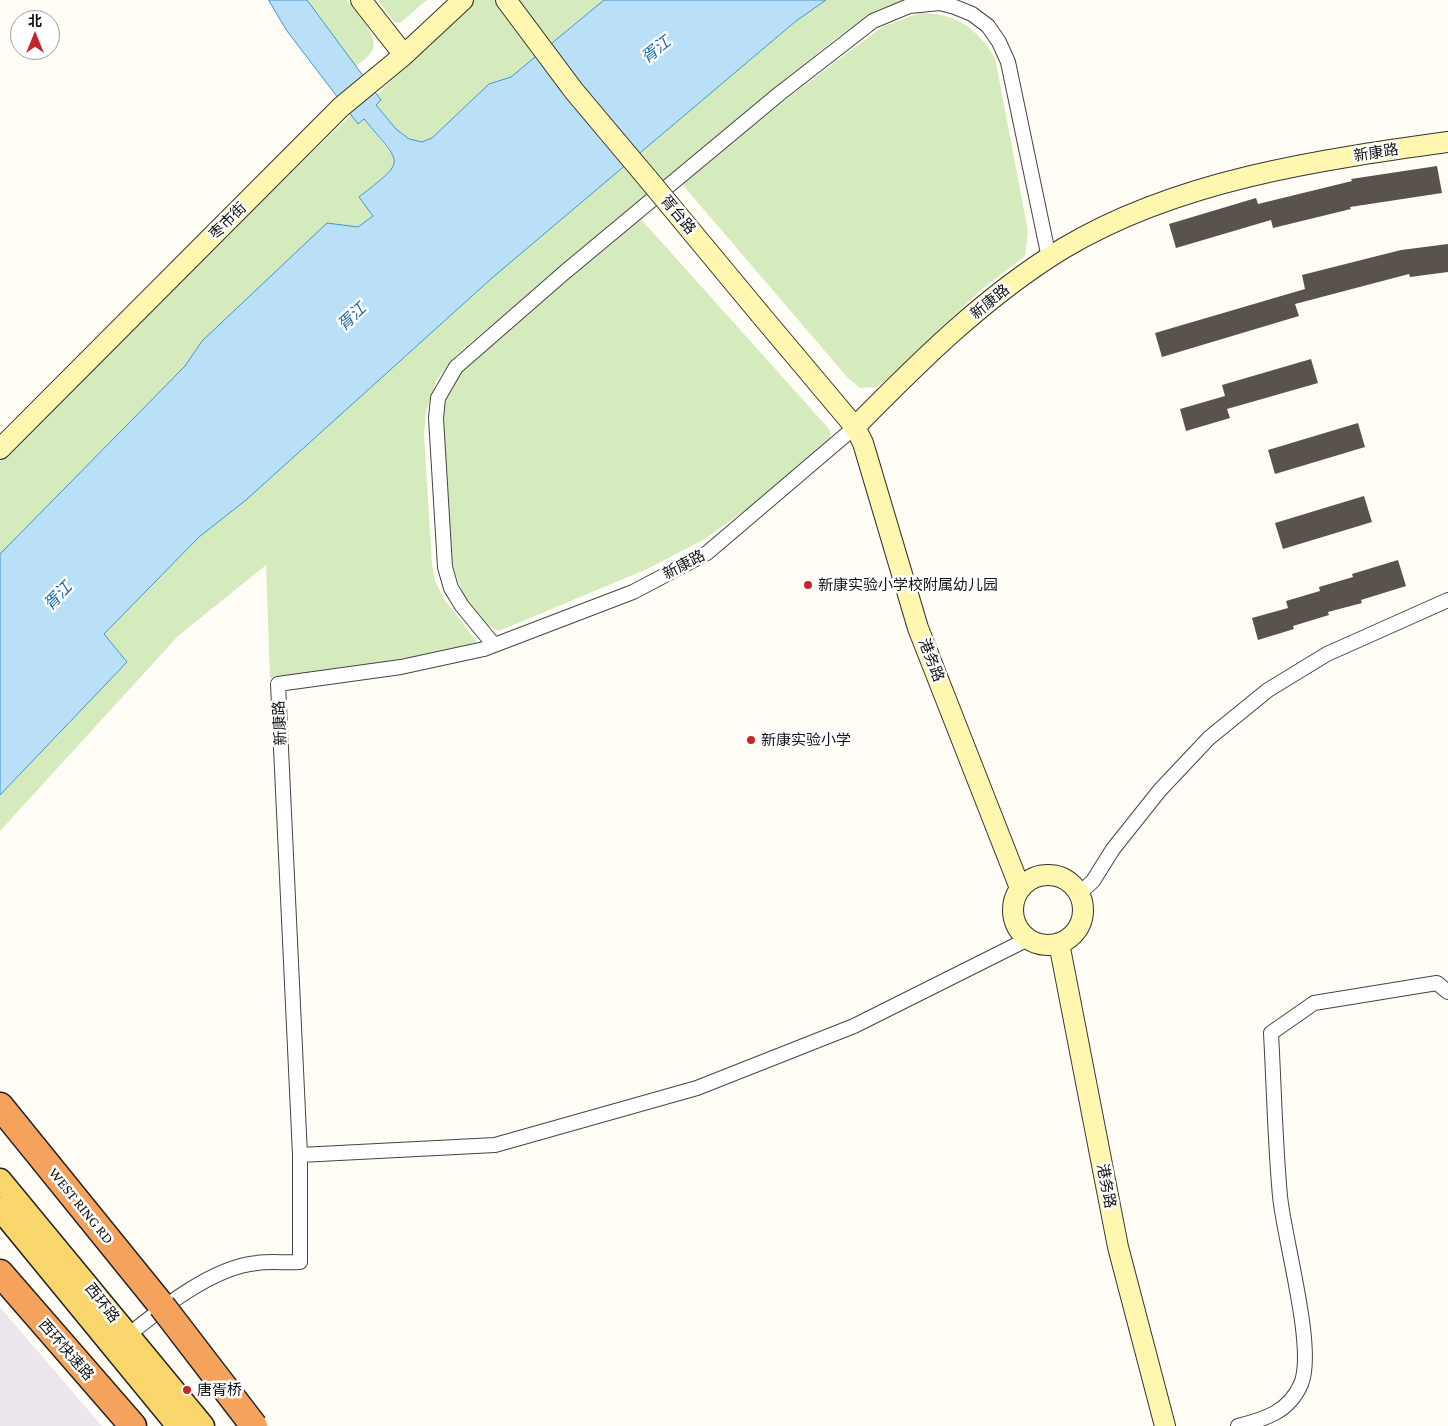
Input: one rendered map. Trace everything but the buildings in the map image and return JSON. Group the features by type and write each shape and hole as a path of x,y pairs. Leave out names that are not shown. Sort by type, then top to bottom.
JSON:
{"highway":[{"path":"0,1106 162,1306 254,1426"},
{"name":"西环快速路","path":"0,1273 133,1426"}],"main road":[{"name":"西环路","path":"0,1180 121,1341 178,1426"},
{"name":"西环路","path":"0,1209 121,1341 203,1426"}],"street":[{"path":"361,0 404,55"},
{"name":"枣市街","path":"0,449 341,107 381,72 404,55 463,0"},
{"name":"胥台路","path":"506,0 574,91 854,427"},
{"path":"494,645 462,606 451,588 445,567 436,446 438,398 445,384 461,362 565,272 778,94 873,21 909,6 940,3 972,14 988,26 999,42 1008,62 1049,258"},
{"name":"新康路","path":"300,1155 278,684 401,667 494,645 633,592 707,553 854,427 933,348 990,301 1064,248 1131,216 1218,185 1314,163 1448,142"},
{"name":"港务路","path":"854,427 863,443 918,628 1020,888"},
{"path":"1080,894 1094,881 1113,849 1160,790 1209,738 1268,690 1328,654 1448,600"},
{"path":"1051,875 1063,878 1080,894 1082,912 1077,929 1059,943 1048,945 1028,939 1014,921 1014,898 1028,880 1039,876 1051,875"},
{"path":"121,1341 183,1295 224,1271 256,1263 300,1262 300,1155 495,1145 697,1088 854,1026 1028,939"},
{"name":"港务路","path":"1059,943 1118,1247 1165,1426"},
{"path":"1238,1426 1270,1418 1288,1404 1302,1383 1305,1348 1280,1198 1271,1033 1314,1003 1437,983 1448,992"}],"shaded area":[{"path":"0,1307 102,1426 0,1426"}],"green space":[{"path":"307,0 347,0 365,23 372,36 374,43 370,54 356,66"},
{"path":"378,0 427,0 400,23 394,22"},
{"path":"470,0 604,0 511,77 489,84 432,138 422,142 409,139 396,129 376,105 381,100 377,95"},
{"path":"826,0 904,0 873,12 831,42 457,354 436,381 426,412 424,435 432,564 435,581 444,599 477,642 404,660 270,678 266,565 178,636 0,831 0,795 127,662 103,635 199,537 246,500 492,278 796,21"},
{"path":"919,13 944,16 964,24 980,38 995,58 1028,231 1025,256 982,289 885,381 876,387 860,388 847,377 682,184 772,110 882,27"},
{"path":"352,114 358,124 364,119 396,159 392,171 359,197 373,216 358,227 353,228 202,341 185,366 0,554 0,460 161,299"},
{"path":"639,217 830,430 829,443 816,460 703,540 647,569 499,631 489,626 472,609 460,587 450,552 440,420 445,399 464,369"}],"water":[{"name":"胥江","path":"269,0 307,0 381,100 376,105 396,129 409,139 422,142 432,138 489,84 511,77 604,0 826,0 796,21 492,278 246,500 199,537 104,634 127,662 0,795 0,554 185,366 202,341 327,223 358,227 373,216 359,197 392,168 394,161 392,154 364,119 358,124 287,31"}],"place":[{"name":"新康实验小学校附属幼儿园","path":"808,585"},
{"name":"新康实验小学","path":"751,740"},
{"name":"唐胥桥","path":"187,1390"}]}
